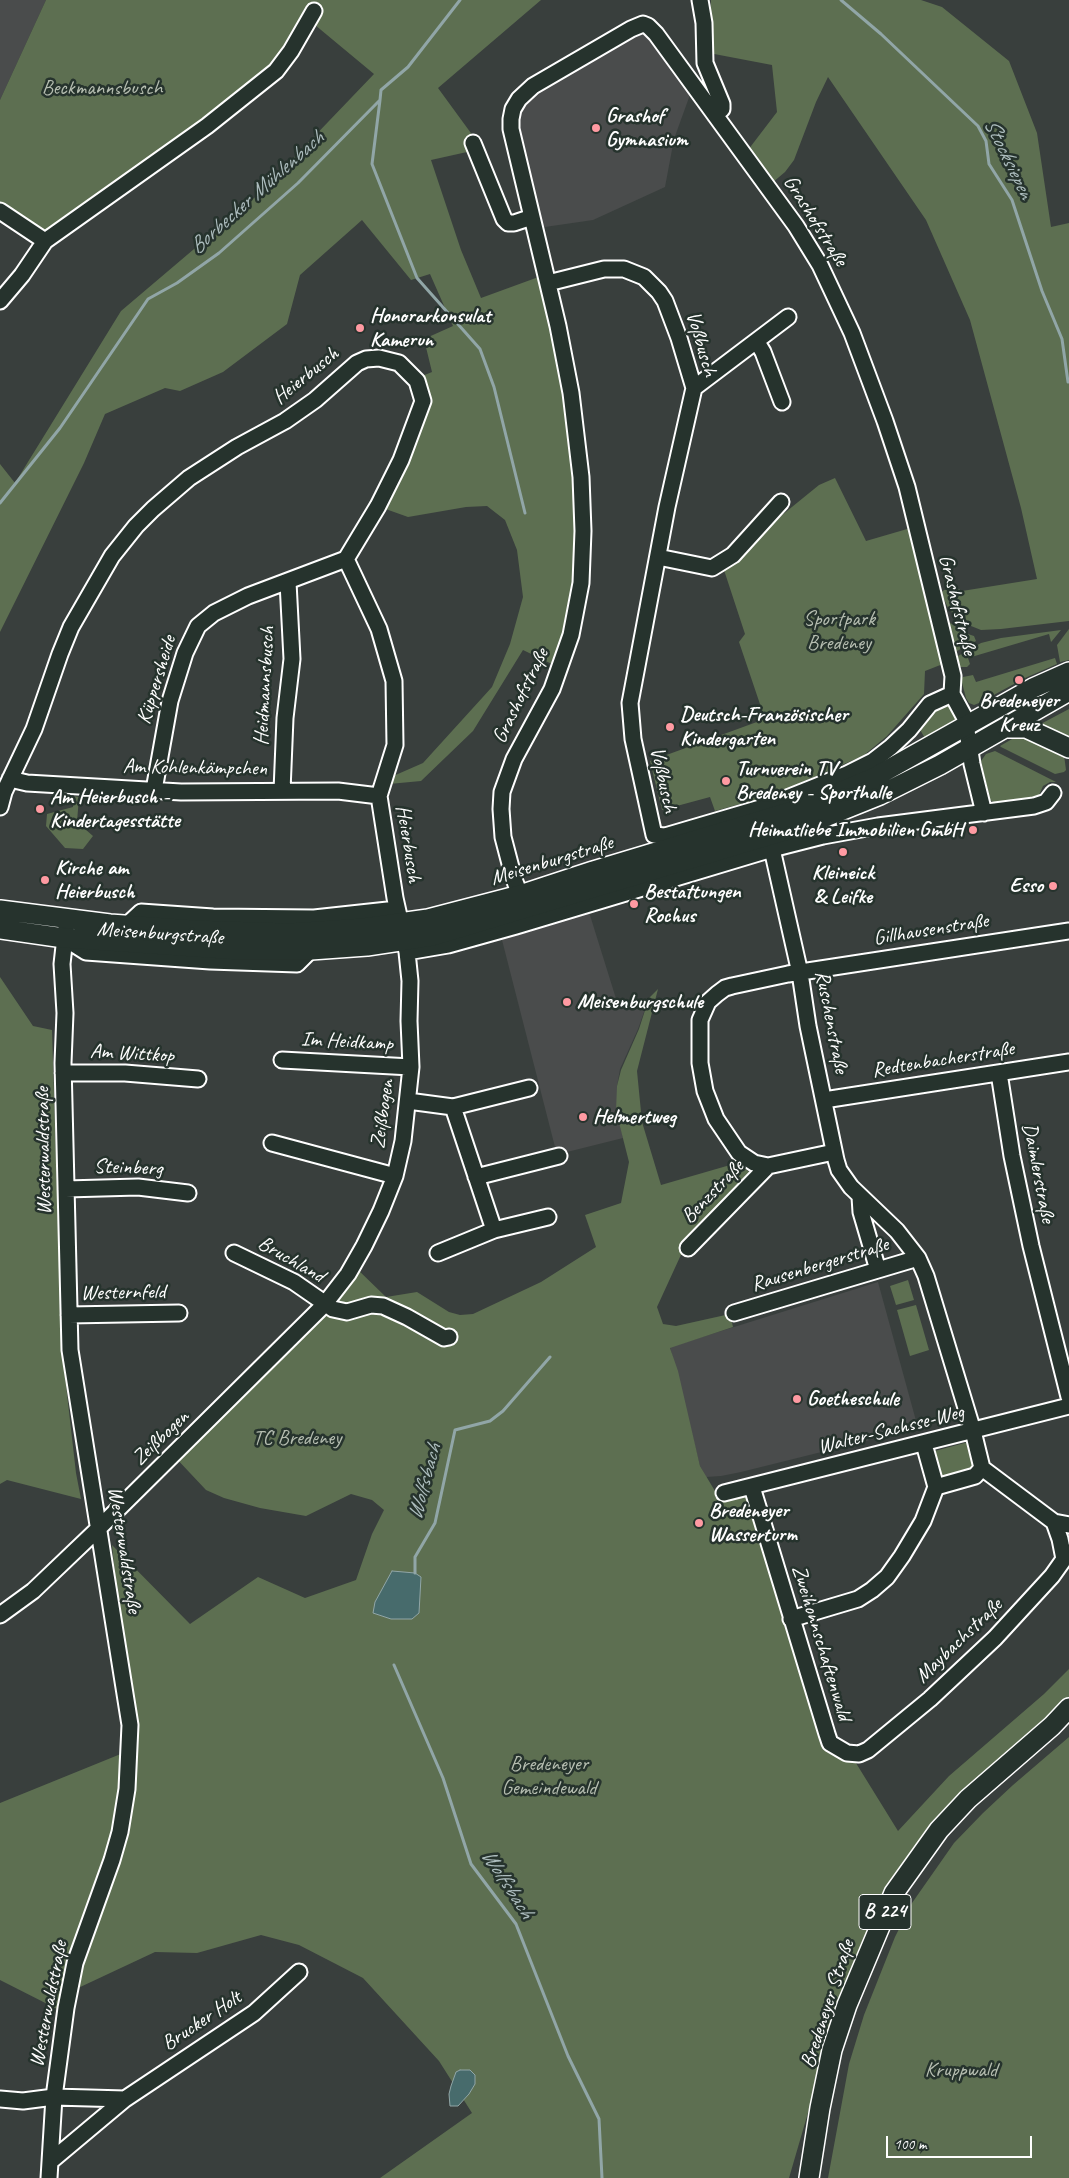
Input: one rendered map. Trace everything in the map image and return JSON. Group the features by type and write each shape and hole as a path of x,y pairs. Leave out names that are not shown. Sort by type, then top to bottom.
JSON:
{"main road":[{"name":"Meisenburgstraße","path":"0,910 127,925 195,930 288,933 363,928 398,916 428,919 520,895 593,870 802,808 874,778 1034,688 1069,672"},
{"name":"Meisenburgstraße","path":"0,929 64,938 238,950 405,947 433,936 522,911 808,824 880,794 940,765 1069,691"},
{"path":"1005,728 1026,728 1069,748"},
{"name":"Bredeneyer Straße","path":"809,2178 820,2108 832,2050 846,2005 894,1893 914,1862 944,1824 968,1799 1052,1726 1069,1708"},
{"name":"Bredeneyer Straße","path":"820,2178 832,2104 843,2053 883,1942 903,1899 946,1838 968,1815 1069,1724"}],"street":[{"path":"700,0 704,22 706,64 722,104 722,109 715,115"},
{"path":"0,300 22,275 45,241 207,126 276,71 291,51 314,11"},
{"name":"Grashofstraße","path":"520,895 503,837 502,792 514,759 543,710 560,670 576,617 583,558 581,477 576,428 568,378 548,283 511,129 513,109 519,99 533,86 631,29 643,24 652,29 808,244 834,293 859,350 886,420 906,487 953,676 952,694 964,718 966,727"},
{"path":"473,144 504,219 508,223 514,223 532,217"},
{"path":"0,211 45,241"},
{"name":"Voßbusch","path":"548,283 604,269 624,269 644,277 660,292 665,300 694,388 658,557 629,713 632,739 654,834 665,836 766,806 847,774 873,761 892,747 930,704 952,694"},
{"path":"694,388 788,317"},
{"path":"757,342 763,352 782,402"},
{"name":"Heierbusch","path":"0,806 10,779 34,729 57,662 72,627 112,556 136,526 189,478 237,447 285,421 315,400 356,363 366,359 390,359 399,363 416,381 423,401 401,460 378,506 346,559 380,629 394,681 395,745 379,796 398,916 405,947"},
{"path":"658,557 712,568 733,555 781,502"},
{"name":"Küppersheide","path":"154,790 170,701 192,635 206,619 248,596 346,559"},
{"name":"Heidmannsbusch","path":"282,791 284,718 292,660 288,582"},
{"path":"966,727 984,812"},
{"name":"Am Kohlenkämpchen","path":"10,779 27,783 211,793 338,791 379,796"},
{"name":"Meisenburgstraße","path":"405,947 448,944 516,926 772,849 823,836 878,826 1034,806 1046,802 1053,793"},
{"name":"Ruschenstraße","path":"772,849 800,973 808,1026 834,1152 843,1177 860,1197 898,1231 918,1258 926,1276 973,1431 982,1468"},
{"name":"Westerwaldstraße","path":"49,2178 54,2097 66,2008 75,1963 112,1860 120,1832 127,1789 130,1725 70,1350 63,1073 65,1013 62,964 67,919"},
{"name":"Gillhausenstraße","path":"768,1166 754,1163 739,1153 716,1119 705,1091 698,1047 700,1020 708,1002 724,988 800,973 1069,931"},
{"name":"Zeißbogen","path":"0,1615 33,1590 99,1528 324,1305 348,1274 381,1212 395,1176 403,1141 410,1067 410,981 405,947"},
{"name":"Im Heidkamp","path":"282,1060 410,1067"},
{"name":"Redtenbacherstraße","path":"824,1100 1069,1062"},
{"name":"Am Wittkop","path":"63,1073 125,1073 198,1079"},
{"name":"Daimlerstraße","path":"999,1073 1012,1156 1031,1246 1069,1397"},
{"path":"408,1101 453,1107 529,1088"},
{"path":"453,1107 494,1230"},
{"path":"272,1143 395,1176"},
{"path":"768,1166 834,1152"},
{"path":"476,1177 559,1156"},
{"name":"Benzstraße","path":"688,1248 768,1166"},
{"name":"Steinberg","path":"66,1189 138,1187 188,1193"},
{"path":"860,1197 861,1212 878,1270"},
{"path":"438,1253 494,1230 548,1217"},
{"name":"Bruchland","path":"234,1253 294,1282 324,1305"},
{"name":"Rausenbergerstraße","path":"734,1313 918,1258"},
{"path":"324,1305 340,1312 347,1312 371,1305 383,1306 408,1317 444,1338 449,1337"},
{"name":"Westernfeld","path":"69,1315 179,1313"},
{"name":"Walter-Sachsse-Weg","path":"724,1493 1069,1406"},
{"path":"790,1619 858,1598 880,1584 902,1556 923,1521 936,1487 924,1444"},
{"path":"936,1487 975,1476 982,1468 1062,1523 1060,1539 1066,1556"},
{"name":"Zweihonnschaftenwald","path":"752,1487 790,1619 830,1743 847,1753 859,1754 868,1750"},
{"name":"Maybachstraße","path":"868,1750 930,1699 995,1638 1052,1576 1066,1556"},
{"name":"Brucker Holt","path":"51,2161 125,2099 254,2013 299,1972"},
{"path":"0,2099 23,2100 54,2097 125,2099"}],"shaded area":[{"path":"0,0 46,0 0,100"},
{"name":"Grashof Gymnasium","path":"636,31 650,37 691,92 674,139 665,187 593,220 538,228 515,134 523,96"},
{"name":"Meisenburgschule","path":"589,912 618,1005 649,998 638,1029 620,1069 617,1086 617,1111 623,1138 563,1153 561,1146 555,1147 502,940"},
{"name":"Goetheschule","path":"878,1282 918,1428 741,1472 706,1477 700,1466 670,1347"}],"green space":[{"name":"Beckmannsbusch","path":"46,0 541,0 438,88 476,140 476,150 431,160 461,250 481,298 544,275 567,378 582,530 560,668 523,650 473,731 421,781 389,784 391,777 423,763 492,687 510,644 523,597 517,550 505,520 487,506 466,507 408,517 380,507 424,401 417,378 432,372 424,339 453,326 430,274 411,280 362,220 300,275 287,324 223,372 180,391 165,388 105,414 84,463 0,632 0,464 15,483 121,311 260,193 374,74 309,20 273,66 204,124 50,231 35,230 0,206 0,100"},
{"path":"711,0 921,0 942,7 1009,61 1037,133 1051,227 1069,223 1069,621 981,630 966,624 949,610 943,597 942,592 944,590 959,589 962,591 1037,579 1021,508 970,320 926,220 828,77 816,102 794,160 785,172 772,183 748,150 777,112 772,65 709,53"},
{"name":"Sportpark Bredeney","path":"835,478 866,541 914,527 948,662 925,671 924,694 887,736 863,756 772,795 715,811 710,797 662,810 650,761 765,719 739,642 745,634 724,570 771,524 819,485"},
{"path":"949,622 965,633 974,636 976,641 955,652"},
{"path":"1069,629 1069,660 1060,662 1057,645"},
{"path":"1061,630 1051,642 1049,634 968,658 970,664 967,667 959,667 958,656 981,643 1001,638"},
{"path":"1055,658 1057,664 1025,678 979,703 974,705 969,703 966,698 961,679 963,677 973,675 976,682"},
{"path":"946,704 954,709 957,715 956,722 927,742 918,726 931,708"},
{"path":"1069,709 1069,744 1035,727"},
{"path":"1019,735 1064,755 1066,770 1055,774 1000,746"},
{"path":"995,751 1056,782 1050,782 1043,786 1039,795 1039,802 997,804 990,800 981,761 986,754"},
{"path":"73,796 79,797 77,822 93,836 83,849 65,848 46,826 47,814 73,807"},
{"path":"0,977 33,1026 52,1030 62,1350 76,1473 81,1499 7,1480 0,1484"},
{"name":"Bredeneyer Gemeindewald","path":"658,989 637,1071 642,1122 661,1185 737,1163 755,1176 685,1246 657,1307 663,1324 676,1326 730,1314 733,1327 670,1348 678,1371 700,1466 715,1491 723,1494 752,1489 825,1734 851,1755 898,1831 949,1776 1044,1694 1069,1669 1069,1698 1048,1721 947,1811 835,2020 789,2178 380,2178 472,2113 439,2061 363,1978 299,1945 261,1935 197,1953 155,1952 76,1989 110,1885 82,1949 69,2015 0,1980 0,1803 133,1749 112,1545 190,1624 258,1577 305,1598 356,1580 372,1534 384,1510 372,1500 351,1494 306,1516 260,1508 224,1498 206,1490 174,1456 354,1266 386,1297 417,1292 449,1312 460,1315 473,1314 541,1282 596,1247 585,1215 621,1203 629,1162 616,1111 617,1086 621,1070 639,1029 649,998"},
{"path":"908,1280 914,1300 896,1305 890,1286"},
{"path":"916,1305 929,1350 910,1356 897,1310"},
{"path":"972,1441 975,1469 943,1479 936,1474 931,1452"},
{"name":"Kruppwald","path":"1069,1737 1069,2178 828,2178 849,2064 864,2015 895,1937 912,1903 954,1843 1013,1785"}],"water":[{"path":"392,1571 415,1573 421,1577 419,1613 412,1619 391,1619 373,1613 375,1602"},
{"path":"470,2070 475,2075 475,2084 458,2106 450,2106 449,2094 451,2086 456,2072"}],"waterway":[{"name":"Borbecker Mühlenbach","path":"0,503 60,428 148,299 177,283 219,253 298,183 380,100 381,90 408,67 460,0"},
{"name":"Stocksiepen","path":"841,0 881,34 978,126 986,141 989,164 1012,200 1042,291 1062,339 1068,382"},
{"path":"380,100 372,164 417,278 480,349 494,387 525,513"},
{"name":"Wolfsbach","path":"415,1573 415,1557 435,1523 455,1430 490,1421 503,1411 550,1357"},
{"name":"Wolfsbach","path":"394,1665 443,1778 471,1864 516,1924 568,2056 599,2119 602,2178"}],"place":[{"name":"Grashof Gymnasium","path":"596,128"},
{"name":"Honorarkonsulat Kamerun","path":"360,328"},
{"name":"Bredeneyer Kreuz","path":"1019,680"},
{"name":"Deutsch-Französischer Kindergarten","path":"670,727"},
{"name":"Turnverein TV Bredeney - Sporthalle","path":"726,781"},
{"name":"Am Heierbusch - Kindertagesstätte","path":"40,809"},
{"name":"Heimatliebe Immobilien GmbH","path":"973,830"},
{"name":"Kleineick & Leifke","path":"843,852"},
{"name":"Kirche am Heierbusch","path":"45,880"},
{"name":"Esso","path":"1053,886"},
{"name":"Bestattungen Rochus","path":"634,904"},
{"name":"Meisenburgschule","path":"567,1002"},
{"name":"Helmertweg","path":"583,1117"},
{"name":"Goetheschule","path":"797,1399"},
{"name":"Bredeneyer Wasserturm","path":"699,1523"}],"park label":[{"name":"TC Bredeney","path":"297,1438"}]}
